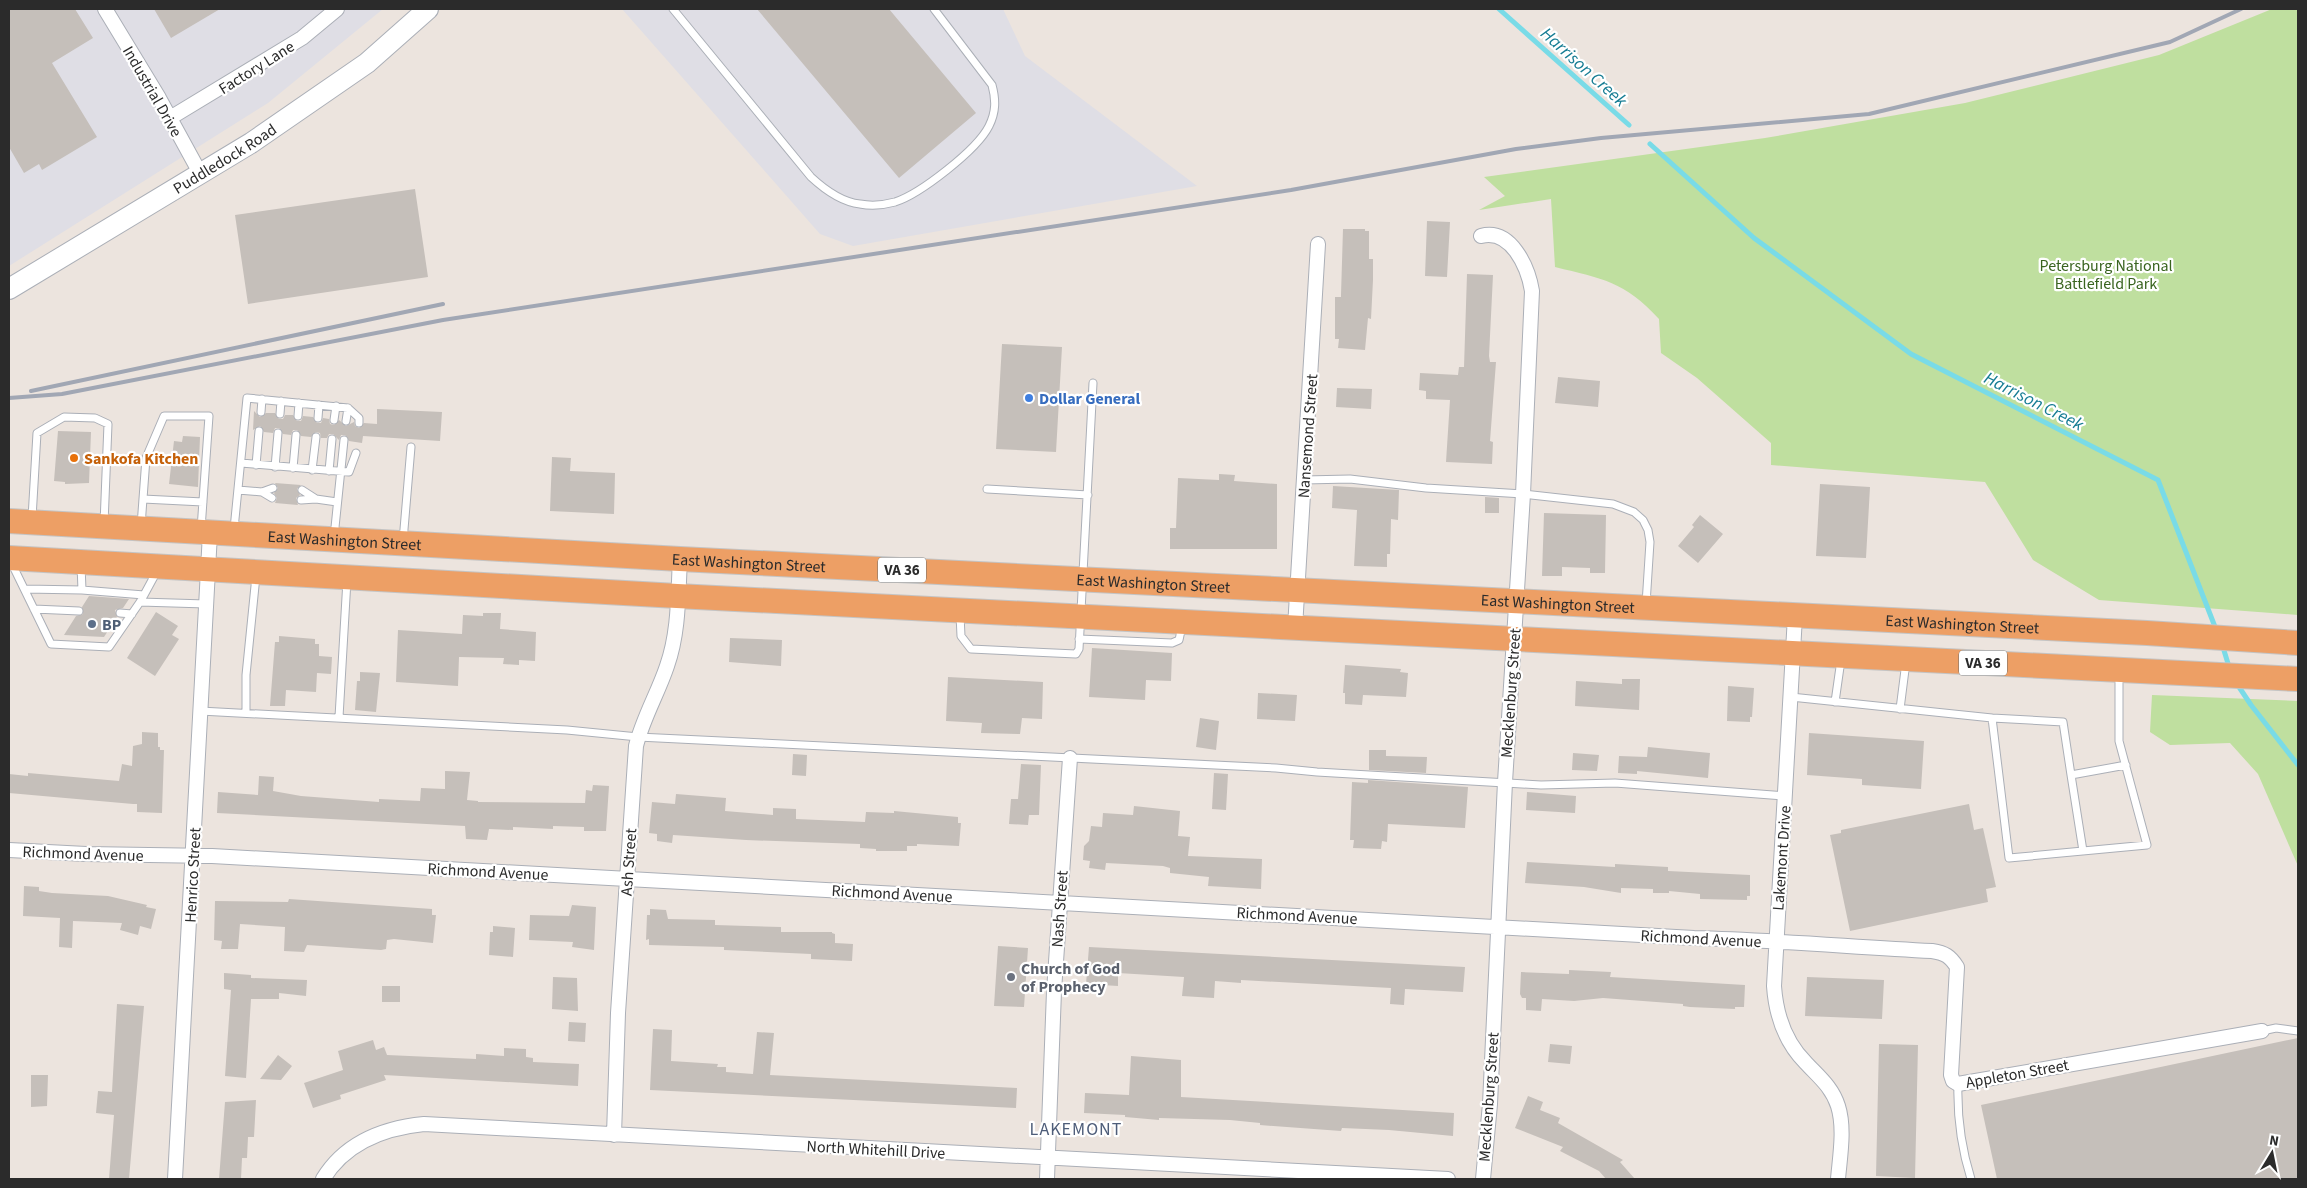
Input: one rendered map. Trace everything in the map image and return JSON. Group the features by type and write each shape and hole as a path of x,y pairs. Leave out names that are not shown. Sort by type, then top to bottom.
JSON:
{"highway":[{"name":"East Washington Street","path":"20,522 680,559 2147,633 2298,643"},
{"name":"VA 36","path":"9,558 347,578 960,610 1080,628 1182,622 2298,679"}],"main road":[{"name":"Puddledock Road","path":"9,289 251,143 367,62 428,9"}],"street":[{"name":"Industrial Drive","path":"105,9 170,118 200,173"},
{"name":"Factory Lane","path":"170,118 302,38 337,9"},
{"name":"Mecklenburg Street","path":"1481,236 1490,234 1498,236 1513,248 1523,261 1532,291 1523,494 1497,926 1490,1104 1483,1179"},
{"name":"Nansemond Street","path":"1295,628 1318,244"},
{"name":"Henrico Street","path":"175,1179 208,570 215,533"},
{"name":"Ash Street","path":"614,1135 618,1012 638,737 667,666 677,618 680,559"},
{"name":"Lakemont Drive","path":"1795,616 1775,943 1775,999 1782,1028 1791,1044 1805,1063 1827,1084 1838,1106 1841,1124 1838,1179"},
{"name":"Nash Street","path":"1047,1179 1054,991 1070,758"},
{"name":"Richmond Avenue","path":"9,850 193,856 1748,939 1775,943"},
{"name":"Appleton Street","path":"1775,943 1932,951 1943,953 1951,958 1957,967 1951,1075 1953,1081 1958,1084 2262,1031"},
{"name":"North Whitehill Drive","path":"323,1179 343,1155 361,1142 382,1132 424,1124 1448,1179"}],"lane":[{"path":"673,9 811,177 839,198 860,204 881,204 895,202 911,194 956,162 978,144 989,126 995,111 996,98 992,85 934,9"},
{"path":"960,610 961,636 971,649 1076,654 1079,650 1093,383"},
{"path":"215,533 238,490 246,398 348,408 360,418 359,422"},
{"path":"261,412 262,399"},
{"path":"280,414 282,401"},
{"path":"298,416 299,403"},
{"path":"318,418 319,405"},
{"path":"334,420 336,406"},
{"path":"346,421 348,408"},
{"path":"141,529 146,458 164,416 209,416 203,502 215,533"},
{"path":"20,522 37,434 64,417 95,418 108,424 104,526"},
{"path":"256,465 259,431"},
{"path":"275,466 278,433"},
{"path":"293,468 296,435"},
{"path":"312,470 316,437"},
{"path":"329,471 332,439"},
{"path":"333,540 344,440"},
{"path":"402,544 412,447"},
{"path":"241,464 349,472 356,453"},
{"path":"1304,480 1350,479 1426,488 1523,494 1614,504 1634,512 1643,520 1648,530 1650,542 1646,609"},
{"path":"238,490 262,492 273,488"},
{"path":"987,489 1088,495"},
{"path":"302,490 316,499"},
{"path":"262,492 272,498"},
{"path":"143,499 203,502"},
{"path":"301,500 316,499 338,502"},
{"path":"9,558 51,644 109,647 140,602 159,567"},
{"path":"81,562 82,590"},
{"path":"246,713 246,675 256,573"},
{"path":"339,717 347,578"},
{"path":"25,590 82,590 144,595"},
{"path":"140,602 206,604"},
{"path":"34,609 79,611"},
{"path":"120,613 132,614"},
{"path":"1835,702 1841,655"},
{"path":"1900,709 1906,659"},
{"path":"1992,718 2009,858 2147,844 2119,741 2119,670"},
{"path":"1791,697 1992,718 2063,722 2083,851"},
{"path":"200,711 567,730 638,737 1541,784 1615,783 1785,796"},
{"path":"2071,774 2126,765"},
{"path":"2262,1031 2276,1028 2298,1031"},
{"path":"1958,1084 1958,1114 1963,1154 1971,1179"}],"shaded area":[{"path":"9,9 383,9 268,103 9,266"},
{"path":"622,9 1003,9 1025,56 1197,186 853,246 820,234"}],"green space":[{"name":"Petersburg National Battlefield Park","path":"2272,9 2298,9 2298,615 2099,600 2033,560 1985,482 1771,465 1771,443 1697,378 1661,353 1659,319 1646,306 1612,283 1555,267 1551,199 1479,210 1505,196 1484,177 1765,138 1965,103 2159,55"},
{"path":"2152,695 2298,701 2298,866 2258,774 2230,743 2170,745 2150,732"}],"building":[{"path":"9,9 75,9 93,38 52,63 97,137 42,170 39,164 24,173 9,147"},
{"path":"154,9 220,9 171,38"},
{"path":"757,9 889,9 976,113 899,178"},
{"path":"415,189 428,277 248,304 235,215"},
{"path":"1427,221 1450,222 1447,277 1425,276"},
{"path":"1343,229 1365,229 1365,231 1369,231 1369,259 1373,259 1373,280 1371,319 1368,318 1365,350 1338,348 1339,339 1335,339 1335,297 1341,297"},
{"path":"1467,274 1493,275 1489,356 1490,362 1496,362 1490,441 1493,442 1492,464 1446,462 1450,400 1426,399 1426,391 1419,390 1420,373 1458,375 1459,367 1464,367"},
{"name":"Dollar General","path":"1002,344 1062,347 1056,452 996,449"},
{"path":"1558,377 1600,381 1598,407 1555,403"},
{"path":"1337,388 1372,389 1371,409 1336,407"},
{"path":"377,409 442,412 440,441 363,436 362,443 349,441 345,435 341,435 339,440 333,434 329,434 327,438 321,438 320,433 316,432 311,437 301,436 297,430 293,430 291,435 283,434 279,428 275,428 273,433 264,432 260,426 253,430 254,411 260,417 266,413 275,413 279,419 283,419 285,415 293,415 297,421 301,421 303,416 313,417 317,423 321,423 323,418 329,419 330,424 334,425 339,420 346,426 354,422 355,426 359,428 364,423 377,424"},
{"path":"58,431 91,432 89,483 65,484 65,482 54,481"},
{"path":"183,436 200,437 198,487 169,484 174,441 182,442"},
{"path":"552,457 571,458 570,471 615,473 614,514 550,511"},
{"path":"1219,474 1235,475 1234,481 1277,484 1277,549 1170,549 1170,528 1176,528 1178,478 1219,480"},
{"path":"275,483 301,485 297,489 300,495 296,498 298,505 275,503 277,498 274,493 278,488"},
{"path":"1820,484 1870,487 1866,558 1816,556"},
{"path":"1333,486 1399,490 1398,520 1391,519 1390,554 1387,554 1387,567 1354,566 1357,510 1332,508"},
{"path":"1485,497 1499,498 1499,513 1485,513"},
{"path":"1544,513 1606,515 1605,573 1590,573 1590,568 1562,567 1562,576 1542,576"},
{"path":"1700,515 1723,534 1698,563 1678,546 1694,527 1692,525"},
{"name":"BP","path":"89,596 129,599 123,608 115,610 117,617 104,637 64,635 76,616 83,614 82,607"},
{"path":"156,612 178,626 172,635 179,639 155,676 127,658"},
{"path":"483,613 501,613 500,629 536,632 535,661 519,660 519,665 503,664 504,658 459,657 458,686 396,682 398,630 462,634 463,615 483,616"},
{"path":"279,636 315,639 315,644 319,644 319,656 332,657 331,674 317,673 316,692 286,690 285,706 270,706 275,642 279,642"},
{"path":"730,638 782,640 781,666 729,662"},
{"path":"1092,648 1172,653 1171,681 1146,680 1145,700 1089,697"},
{"path":"1345,665 1401,669 1400,672 1408,673 1406,697 1363,695 1362,705 1345,704 1345,693 1343,693"},
{"path":"360,672 380,673 376,712 355,710 357,681 360,681"},
{"path":"948,677 1043,682 1042,719 1022,718 1020,734 981,733 982,723 946,721"},
{"path":"1622,679 1640,679 1639,710 1575,706 1576,681 1622,684"},
{"path":"1728,686 1754,688 1750,722 1727,721"},
{"path":"1258,693 1297,695 1295,721 1257,719"},
{"path":"1200,718 1219,721 1216,750 1196,747"},
{"path":"142,732 158,733 158,747 160,747 160,750 164,750 162,813 137,812 137,804 9,793 9,774 28,776 28,773 119,781 122,764 132,766 133,746 142,744"},
{"path":"1809,733 1924,741 1921,789 1862,785 1862,779 1807,775"},
{"path":"1648,747 1710,753 1708,778 1637,771 1637,774 1618,773 1619,756 1647,757"},
{"path":"1369,750 1386,750 1386,756 1427,757 1426,773 1369,770"},
{"path":"1573,753 1599,755 1597,771 1572,770"},
{"path":"793,754 807,755 806,776 792,775"},
{"path":"1021,764 1041,765 1039,815 1029,815 1028,825 1009,824 1011,799 1018,799"},
{"path":"445,771 470,772 467,800 478,802 585,803 586,790 592,791 593,785 609,786 606,831 584,831 584,827 553,826 553,829 513,827 513,830 489,829 487,840 466,839 465,826 217,813 218,792 258,795 259,776 274,777 273,791 301,796 379,802 379,799 420,801 421,788 445,789"},
{"path":"1214,773 1228,774 1226,810 1212,809"},
{"path":"1368,780 1468,787 1465,828 1388,824 1387,842 1382,841 1381,849 1353,848 1354,840 1350,840 1352,782 1368,783"},
{"path":"1527,792 1576,796 1575,813 1526,810"},
{"path":"676,794 726,798 725,811 773,815 773,808 796,809 796,819 865,822 866,812 894,813 894,811 958,817 958,823 961,823 959,846 917,844 917,846 907,846 907,851 876,851 876,849 860,848 860,844 673,835 672,843 657,841 657,834 649,833 652,802 675,804"},
{"path":"1969,804 1974,830 1983,828 1996,887 1986,889 1988,902 1850,931 1830,835 1841,833 1841,830"},
{"path":"1134,806 1180,811 1178,836 1190,837 1188,856 1262,859 1261,889 1208,886 1209,877 1170,873 1170,868 1163,866 1106,863 1105,870 1089,868 1090,861 1083,860 1084,846 1089,841 1091,826 1102,827 1103,813 1133,815"},
{"path":"1527,862 1615,867 1615,864 1668,867 1668,871 1750,875 1750,896 1747,896 1747,900 1700,899 1700,894 1669,891 1669,893 1653,893 1653,889 1621,888 1621,893 1584,887 1525,883"},
{"path":"24,886 39,887 39,891 52,893 108,896 147,905 146,907 156,909 151,929 140,926 138,935 120,930 122,923 73,921 72,948 59,947 60,918 23,916"},
{"path":"289,899 432,909 432,915 436,915 433,943 394,939 387,940 386,949 381,950 307,945 304,952 284,951 285,927 240,924 238,949 221,949 222,941 214,940 215,901 288,902"},
{"path":"572,905 596,907 594,950 572,947 573,942 529,940 530,915 569,916"},
{"path":"650,909 666,910 668,919 715,920 715,925 781,927 781,932 832,932 835,934 835,943 853,944 852,961 811,959 811,954 724,950 724,947 649,945 649,939 646,940 647,915 650,915"},
{"path":"493,926 515,928 513,957 489,955 490,932 493,932"},
{"name":"Church of God of Prophecy","path":"998,946 1028,948 1024,1007 994,1006"},
{"path":"1089,947 1465,967 1463,992 1405,989 1404,1005 1390,1004 1391,988 1241,980 1241,983 1215,981 1214,998 1182,996 1184,977 1118,973 1118,986 1086,984"},
{"path":"1569,970 1611,972 1610,977 1745,985 1744,1007 1735,1007 1735,1009 1690,1007 1683,1006 1683,1004 1603,998 1574,1001 1542,999 1541,1011 1526,1010 1526,998 1522,998 1520,994 1521,972 1569,974"},
{"path":"224,973 251,975 251,978 307,980 306,996 279,993 279,999 251,999 246,1078 225,1076 231,990 224,989"},
{"path":"553,977 577,978 578,1011 552,1009"},
{"path":"1807,977 1884,980 1882,1019 1805,1016"},
{"path":"382,986 400,986 400,1002 382,1002"},
{"path":"117,1004 144,1006 129,1179 109,1179 114,1115 96,1113 98,1091 112,1092"},
{"path":"569,1022 586,1023 585,1042 568,1041"},
{"path":"653,1029 672,1030 671,1061 718,1064 717,1067 726,1067 726,1072 753,1074 757,1032 774,1033 770,1075 1017,1088 1016,1108 650,1090"},
{"path":"2298,1038 2298,1179 1997,1179 1981,1105"},
{"path":"373,1040 376,1050 384,1047 387,1055 476,1059 476,1054 504,1056 504,1048 526,1049 526,1057 533,1058 533,1062 579,1064 578,1086 384,1075 386,1080 340,1095 341,1099 313,1108 304,1083 343,1070 338,1051"},
{"path":"1550,1044 1572,1046 1570,1064 1548,1062"},
{"path":"1879,1044 1918,1045 1915,1178 1876,1176"},
{"path":"278,1055 292,1066 281,1080 260,1079"},
{"path":"1131,1056 1181,1060 1181,1097 1454,1113 1453,1136 1389,1130 1342,1128 1341,1131 1260,1125 1260,1123 1230,1120 1159,1118 1159,1120 1125,1117 1125,1115 1084,1113 1085,1093 1129,1095"},
{"path":"31,1075 48,1075 47,1106 31,1107"},
{"path":"1528,1096 1543,1102 1540,1110 1560,1118 1558,1123 1623,1160 1620,1162 1635,1179 1606,1179 1599,1171 1560,1151 1563,1147 1515,1128"},
{"path":"256,1100 254,1137 248,1137 247,1158 242,1158 241,1179 219,1179 225,1102"}],"waterway":[{"name":"Harrison Creek","path":"1499,9 1629,125"},
{"name":"Harrison Creek","path":"1650,144 1754,238 1911,354 2158,480 2217,632"},
{"name":"Harrison Creek","path":"2222,644 2230,670"},
{"name":"Harrison Creek","path":"2237,684 2298,765"}],"railway":[{"path":"9,398 62,394 443,320 1291,190 1516,149 1601,138 1869,114 2170,42 2241,9"},
{"path":"31,391 443,304"}],"place":[{"name":"Dollar General","path":"1029,398"},
{"name":"Sankofa Kitchen","path":"74,458"},
{"name":"BP","path":"92,624"},
{"name":"Church of God of Prophecy","path":"1011,977"}],"district":[{"name":"LAKEMONT","path":"1076,1129"}]}
